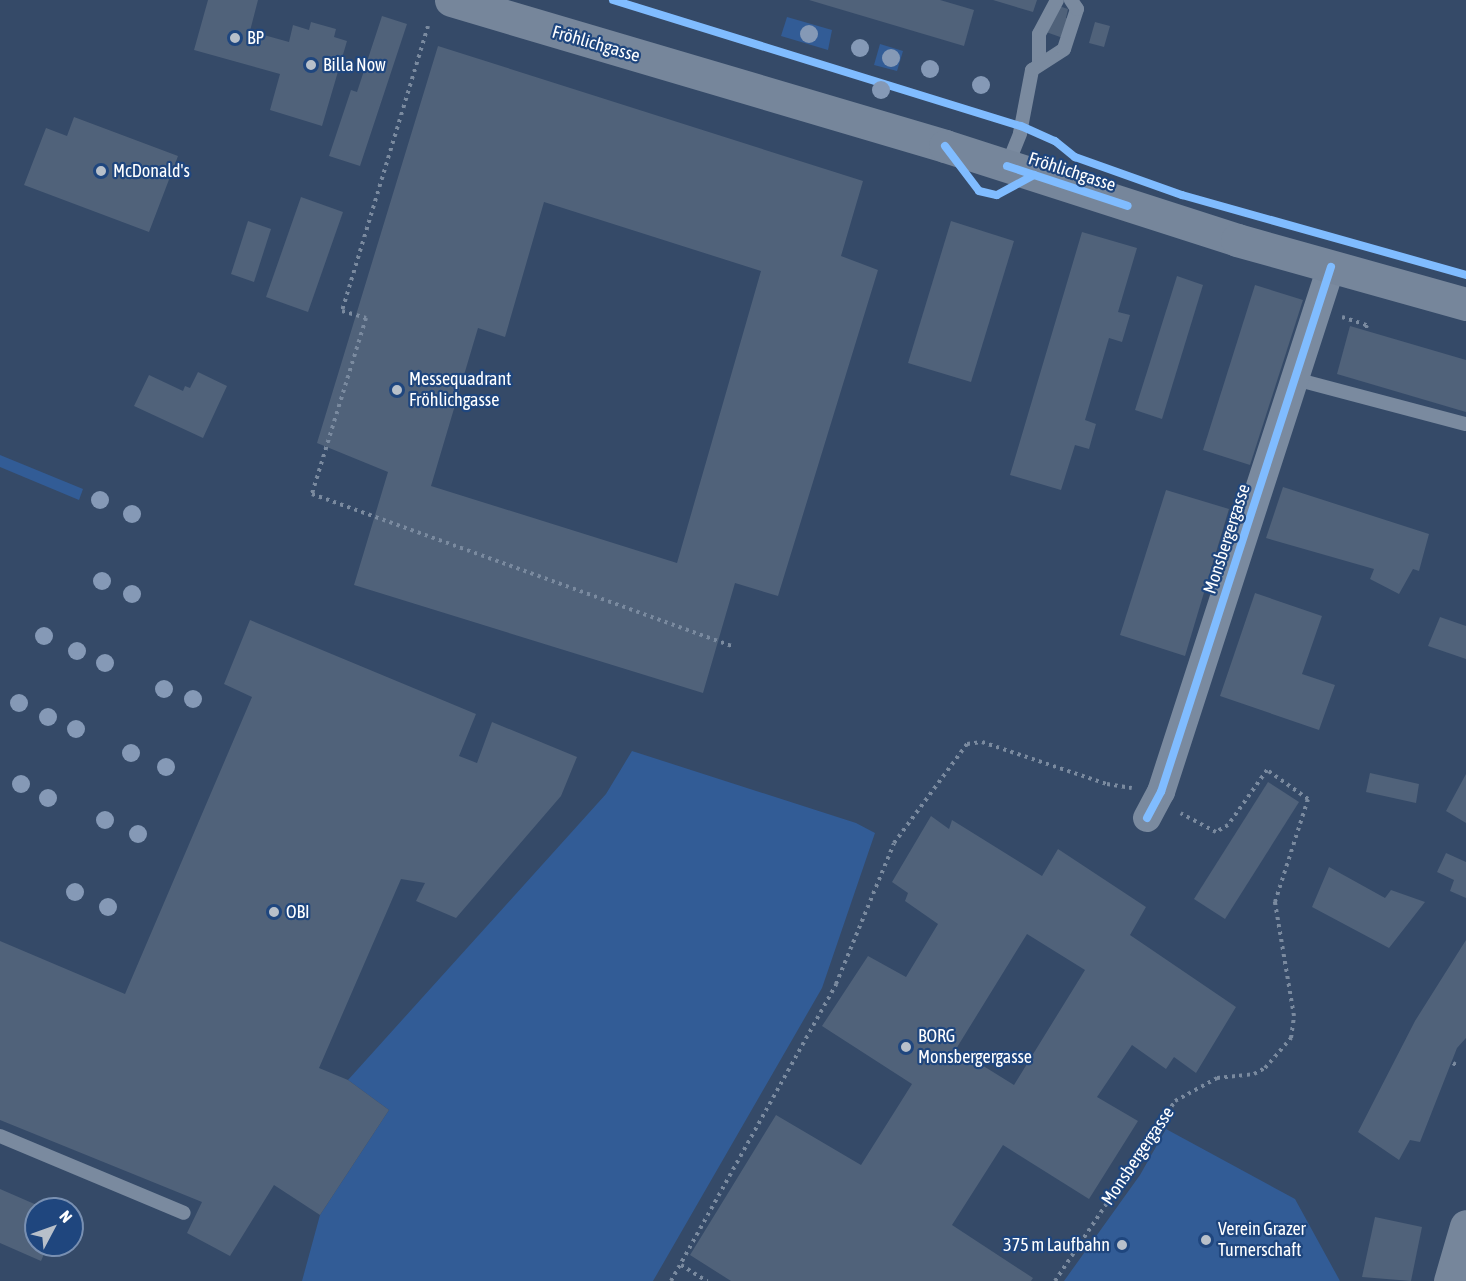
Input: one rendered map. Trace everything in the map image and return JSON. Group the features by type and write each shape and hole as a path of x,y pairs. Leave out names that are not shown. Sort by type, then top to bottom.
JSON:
{"main road":[{"name":"Fröhlichgasse","path":"451,0 1007,166 1331,267 1466,304"},
{"path":"1450,1281 1466,1226"}],"street":[{"name":"Monsbergergasse","path":"1147,818 1161,792 1331,267"}],"lane":[{"path":"1039,63 1039,34 1057,0"},
{"path":"1007,166 1020,133 1032,70 1039,63 1064,49 1077,9 1071,0"},
{"path":"1295,378 1465,424"},
{"path":"0,1136 184,1213"}],"path":[{"path":"428,26 342,311 366,318 312,494 734,647"},
{"path":"1353,320 1367,325 1365,330"},
{"path":"671,1281 836,984 894,843 967,744 982,742 1107,784 1161,792"},
{"path":"681,1265 707,1281"}],"shaded area":[{"path":"787,17 832,30 828,50 781,36"},
{"path":"880,44 903,51 897,71 874,65"},
{"path":"0,455 83,489 79,500 0,467"},
{"path":"632,751 856,823 875,833 822,988 653,1281 302,1281 320,1215 389,1110 348,1080 606,794"},
{"name":"Verein Grazer Turnerschaft","path":"1166,1129 1295,1199 1340,1281 1064,1281 1140,1175"}],"building":[{"path":"208,0 258,0 250,31 289,42 293,25 309,30 311,22 336,29 334,37 347,41 322,126 270,110 280,74 194,50"},
{"path":"809,0 940,0 974,10 964,46"},
{"path":"993,0 1037,0 1033,12"},
{"path":"1059,6 1068,9 1066,18 1070,19 1063,38 1046,32"},
{"path":"382,16 407,24 360,166 329,156 351,90 357,92"},
{"path":"1095,22 1110,26 1104,47 1089,43"},
{"name":"Messequadrant Fröhlichgasse","path":"438,46 863,181 841,256 878,270 778,596 735,583 703,693 354,585 388,472 317,443","holes":["544,202 761,271 677,563 431,486 478,328 505,337"]},
{"name":"McDonald's","path":"74,117 178,156 149,232 24,185 46,128 67,136"},
{"path":"301,197 343,212 308,312 266,297"},
{"path":"248,221 271,229 254,282 231,274"},
{"path":"951,221 1014,241 971,382 908,363"},
{"path":"1082,232 1137,248 1118,312 1130,315 1122,342 1109,338 1085,420 1096,424 1089,449 1075,445 1061,490 1010,475"},
{"path":"1177,276 1203,285 1162,419 1135,410"},
{"path":"1255,285 1303,300 1250,465 1203,450"},
{"path":"1350,326 1466,360 1466,412 1337,374"},
{"path":"198,372 227,386 203,438 134,406 149,375 183,391 185,386 190,388"},
{"path":"1283,487 1429,534 1419,571 1413,569 1399,594 1370,579 1374,569 1266,538"},
{"path":"1166,490 1229,509 1185,656 1120,635"},
{"path":"1255,593 1322,616 1302,674 1335,685 1319,730 1220,696"},
{"path":"1440,617 1466,626 1466,659 1428,646"},
{"name":"OBI","path":"250,620 476,714 459,756 477,763 492,722 577,757 561,796 456,918 416,901 425,883 401,879 319,1068 348,1080 389,1110 320,1215 274,1185 230,1256 187,1233 202,1202 0,1120 0,941 125,994 252,697 224,684"},
{"path":"1370,773 1419,784 1416,803 1366,792"},
{"path":"1466,774 1466,823 1446,811"},
{"path":"1268,782 1299,802 1225,919 1194,899"},
{"name":"BORG Monsbergergasse","path":"931,816 949,829 952,820 1042,876 1058,849 1146,907 1130,935 1236,1007 1196,1073 1174,1057 1166,1069 1132,1045 1097,1097 1138,1121 1089,1199 1003,1145 952,1225 1033,1278 1031,1281 731,1281 690,1255 776,1115 861,1165 912,1084 822,1026 868,956 906,977 938,924 905,901 908,893 892,882","holes":["1027,934 1085,970 1014,1085 956,1049"]},
{"path":"1446,853 1466,862 1466,898 1450,891 1454,880 1437,872"},
{"path":"1329,867 1385,898 1391,890 1425,902 1389,948 1312,907"},
{"path":"1466,940 1466,1038 1457,1048 1420,1142 1410,1140 1399,1160 1358,1132 1415,1021"},
{"path":"0,1189 24,1199 24,1254 0,1243"},
{"path":"1375,1217 1422,1227 1411,1281 1362,1277"}],"cycle path":[{"path":"613,0 1021,126 1055,141 1075,157 1182,195 1466,275"},
{"path":"945,146 979,191 997,195 1034,175"},
{"path":"1007,166 1128,206"},
{"path":"1147,818 1161,792 1331,267"}],"place":[{"name":"BP","path":"235,38"},
{"name":"Billa Now","path":"311,65"},
{"name":"McDonald's","path":"101,171"},
{"name":"Messequadrant Fröhlichgasse","path":"397,390"},
{"name":"OBI","path":"274,912"},
{"name":"BORG Monsbergergasse","path":"906,1047"},
{"name":"Verein Grazer Turnerschaft","path":"1206,1240"},
{"name":"375 m Laufbahn","path":"1122,1245"}]}
